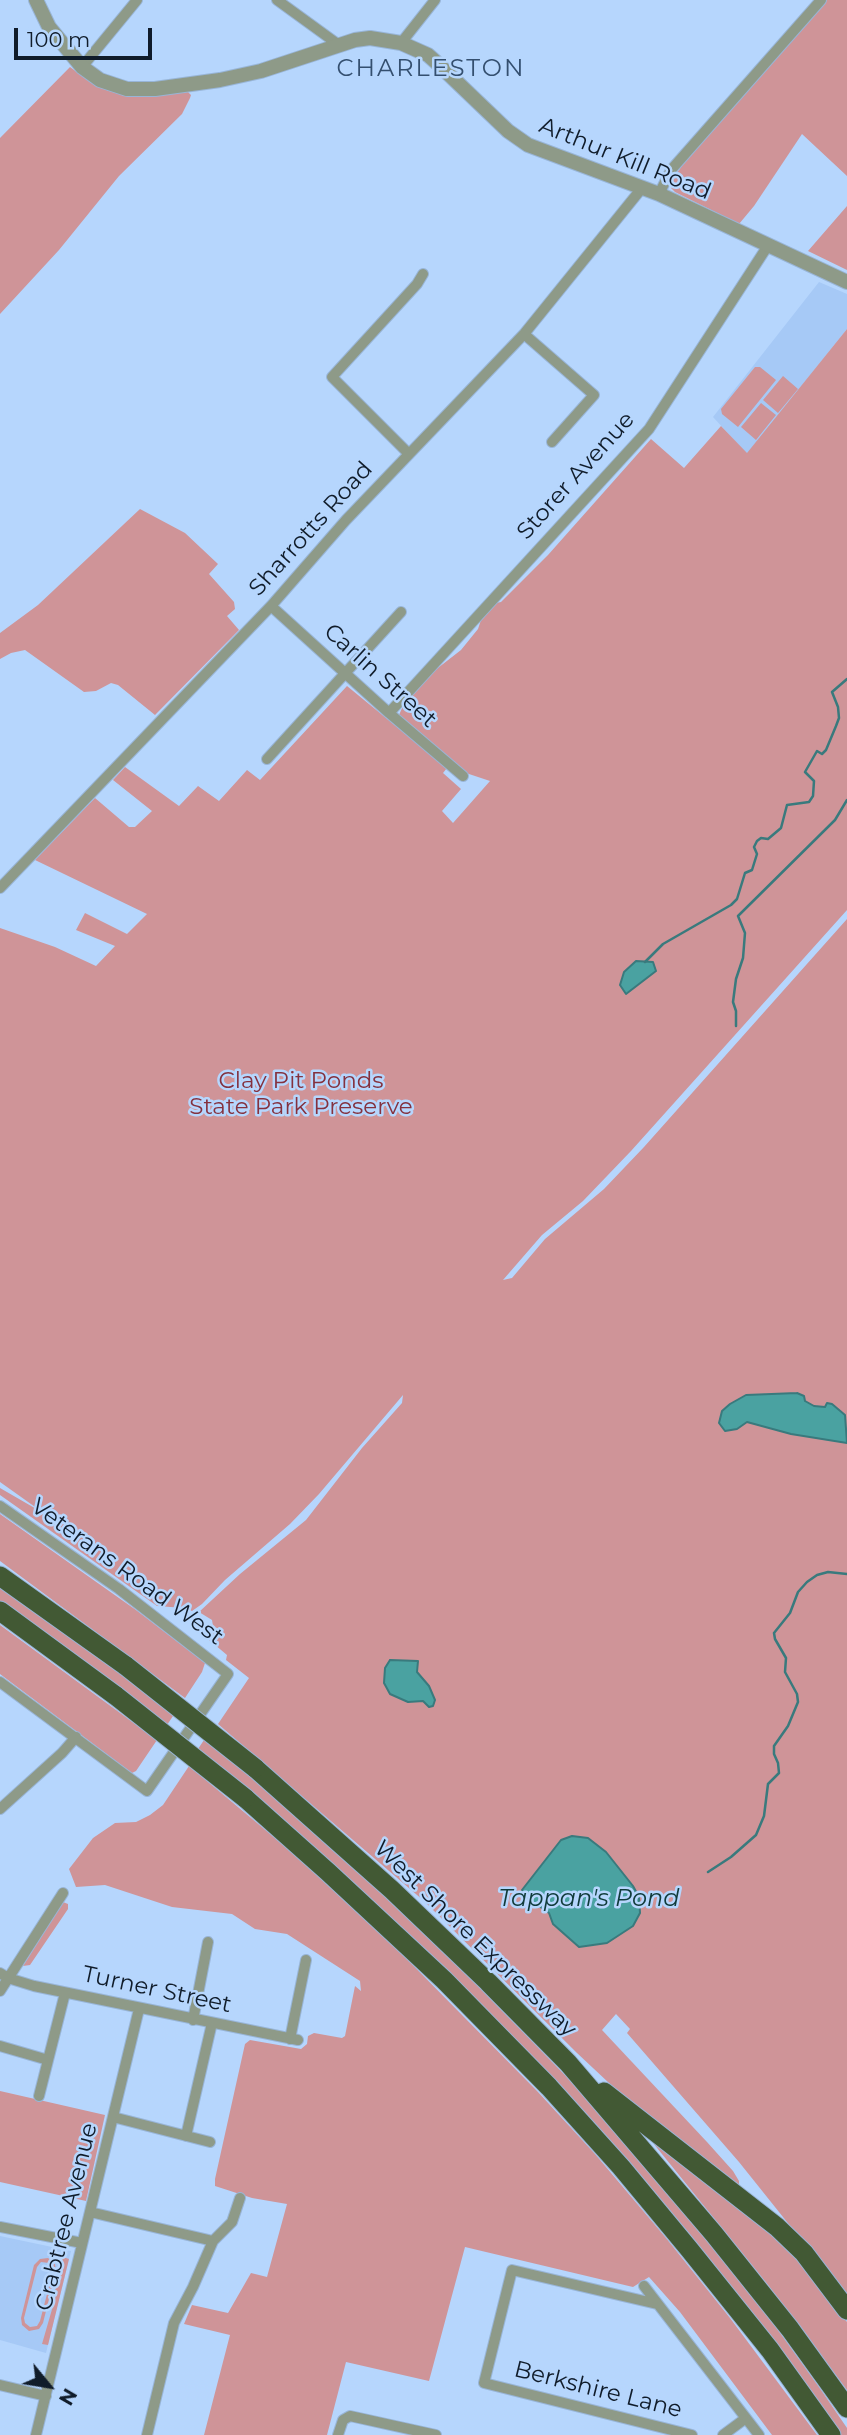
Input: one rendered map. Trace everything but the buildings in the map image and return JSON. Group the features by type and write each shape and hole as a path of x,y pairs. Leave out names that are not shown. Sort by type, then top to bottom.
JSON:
{"highway":[{"name":"West Shore Expressway","path":"0,1576 126,1666 255,1768 393,1890 488,1982 568,2063 714,2234 790,2329 847,2408"},
{"path":"0,1611 116,1696 245,1798 444,1980 549,2087 621,2167 769,2350 831,2435"},
{"path":"568,2063 777,2227 804,2253 847,2310"}],"street":[{"name":"Arthur Kill Road","path":"36,0 49,27 82,67 113,85 127,89 152,89 243,75 370,38 401,43 428,55 438,63 520,141 659,194 767,247 847,282"},
{"path":"82,67 137,0"},
{"path":"277,0 339,45"},
{"path":"401,43 435,0"},
{"path":"659,194 671,170 821,0"},
{"name":"Sharrotts Road","path":"0,888 271,606 408,453 524,334 642,188"},
{"name":"Storer Avenue","path":"389,713 649,429 767,247"},
{"path":"408,453 332,377 417,284 423,274"},
{"path":"524,334 594,396 552,442"},
{"name":"Carlin Street","path":"271,606 463,776"},
{"path":"267,759 401,612"},
{"name":"Veterans Road West","path":"0,1506 119,1589 228,1674 147,1791 76,1737"},
{"path":"0,1682 76,1737 62,1754 0,1809"},
{"path":"0,1991 4,1975 63,1893"},
{"path":"193,2020 208,1942"},
{"name":"Turner Street","path":"4,1975 65,1993 294,2039 306,1960"},
{"path":"39,2096 65,1993"},
{"name":"Crabtree Avenue","path":"36,2435 139,2009"},
{"path":"186,2136 212,2024"},
{"path":"0,2046 48,2060"},
{"path":"113,2118 210,2142"},
{"path":"146,2435 174,2323 213,2241 229,2227 240,2198"},
{"path":"90,2212 213,2241"},
{"path":"0,2227 82,2243"},
{"name":"Berkshire Lane","path":"657,2304 512,2270 484,2383 692,2435"},
{"path":"644,2286 758,2435"},
{"path":"0,2385 46,2396"},
{"path":"338,2435 343,2420 350,2416 436,2435"},
{"path":"723,2435 746,2418"}],"shaded area":[{"path":"819,282 847,294 847,329 747,454 713,417"},
{"path":"0,2236 71,2251 46,2353 0,2340"}],"green space":[{"path":"826,0 847,0 847,176 802,134 739,224 675,192 670,183 688,157"},
{"path":"70,67 109,91 132,94 188,92 191,95 182,114 119,176 59,250 0,314 0,138"},
{"path":"847,206 847,270 808,251"},
{"name":"Clay Pit Ponds State Park Preserve","path":"847,329 847,910 631,1151 583,1201 542,1235 503,1280 512,1278 545,1239 604,1189 847,919 847,2297 739,2162 627,2033 630,2029 616,2014 602,2030 733,2171 739,2185 625,2098 424,1901 218,1724 249,1678 226,1660 227,1655 202,1634 200,1631 204,1627 213,1626 212,1620 199,1612 306,1520 362,1448 402,1403 403,1395 290,1524 192,1611 157,1606 0,1495 0,1488 45,1514 0,1482 0,928 55,947 96,966 115,946 76,930 85,913 127,934 147,914 35,860 95,798 129,827 135,827 152,811 113,780 125,767 179,806 198,786 219,801 247,770 260,780 347,686 447,768 443,773 461,789 442,811 453,823 490,781 463,772 399,715 404,704 434,671 461,650 496,603 501,602 548,555 651,439 684,468 721,426 747,453"},
{"path":"755,367 760,367 776,380 738,427 722,414 721,409"},
{"path":"783,376 798,389 778,413 763,400"},
{"path":"761,403 776,415 756,440 741,427"},
{"path":"140,509 185,533 218,564 209,574 234,602 235,609 227,616 239,630 155,715 118,685 111,683 96,691 84,692 25,650 0,659 0,633 38,605"},
{"path":"0,1514 136,1610 205,1663 185,1698 0,1561"},
{"path":"0,1585 175,1713 167,1725 0,1602"},
{"path":"0,1625 157,1740 136,1771 132,1773 0,1674"},
{"path":"206,1737 442,1949 595,2106 750,2291 847,2428 847,2435 838,2435 680,2228 198,1749"},
{"path":"189,1766 306,1864 388,1940 538,2092 666,2238 730,2318 817,2435 772,2435 680,2312 649,2277 633,2287 465,2247 429,2381 346,2362 327,2435 204,2435 230,2335 184,2324 192,2305 228,2313 251,2273 267,2277 287,2204 252,2198 215,2186 245,2044 250,2040 301,2049 307,2044 308,2036 314,2033 342,2038 345,2036 355,1986 361,1991 360,1981 287,1934 255,1929 232,1914 172,1907 105,1885 76,1887 69,1869 93,1838 115,1823 136,1822 150,1815 163,1805"},
{"path":"63,1902 68,1904 68,1909 30,1965 23,1966"},
{"path":"0,2091 105,2115 86,2201 0,2182"},
{"path":"649,2138 776,2233 838,2310 847,2322 847,2390 768,2285"},
{"path":"63,2257 69,2259 48,2345 42,2344 57,2292 55,2291"},
{"path":"48,2258 55,2264 56,2271 43,2323 39,2329 29,2331 22,2325 21,2318 34,2265 40,2259","holes":["41,2262 49,2263 53,2271 40,2321 37,2326 30,2327 24,2318 37,2267"]}],"water":[{"path":"636,961 653,962 656,971 626,994 620,985 624,972"},
{"path":"797,1393 814,1406 825,1407 827,1403 832,1404 845,1415 847,1443 791,1434 747,1422 737,1429 725,1431 719,1423 722,1411 746,1395"},
{"path":"390,1660 418,1661 417,1672 429,1686 435,1700 433,1706 429,1707 423,1701 408,1702 390,1694 384,1683 385,1668"},
{"name":"Tappan's Pond","path":"572,1836 588,1838 606,1852 639,1897 640,1913 633,1926 607,1943 579,1947 553,1924 549,1913 526,1897 522,1890 561,1840"}],"waterway":[{"path":"645,962 663,944 731,905 737,899 745,873 752,870 757,854 754,847 757,841 761,838 768,839 781,828 787,805 809,802 813,796 814,781 805,772 817,751 822,754 826,750 839,718 832,692 847,679"},
{"path":"736,1026 733,1002 736,979 743,958 745,933 738,916 835,820 847,800"},
{"path":"708,1872 731,1857 756,1835 764,1816 768,1784 779,1773 774,1746 788,1726 798,1702 797,1694 785,1672 786,1658 774,1633 790,1613 798,1592 807,1582 828,1572 847,1574"}],"district":[{"name":"CHARLESTON","path":"431,69"}]}
